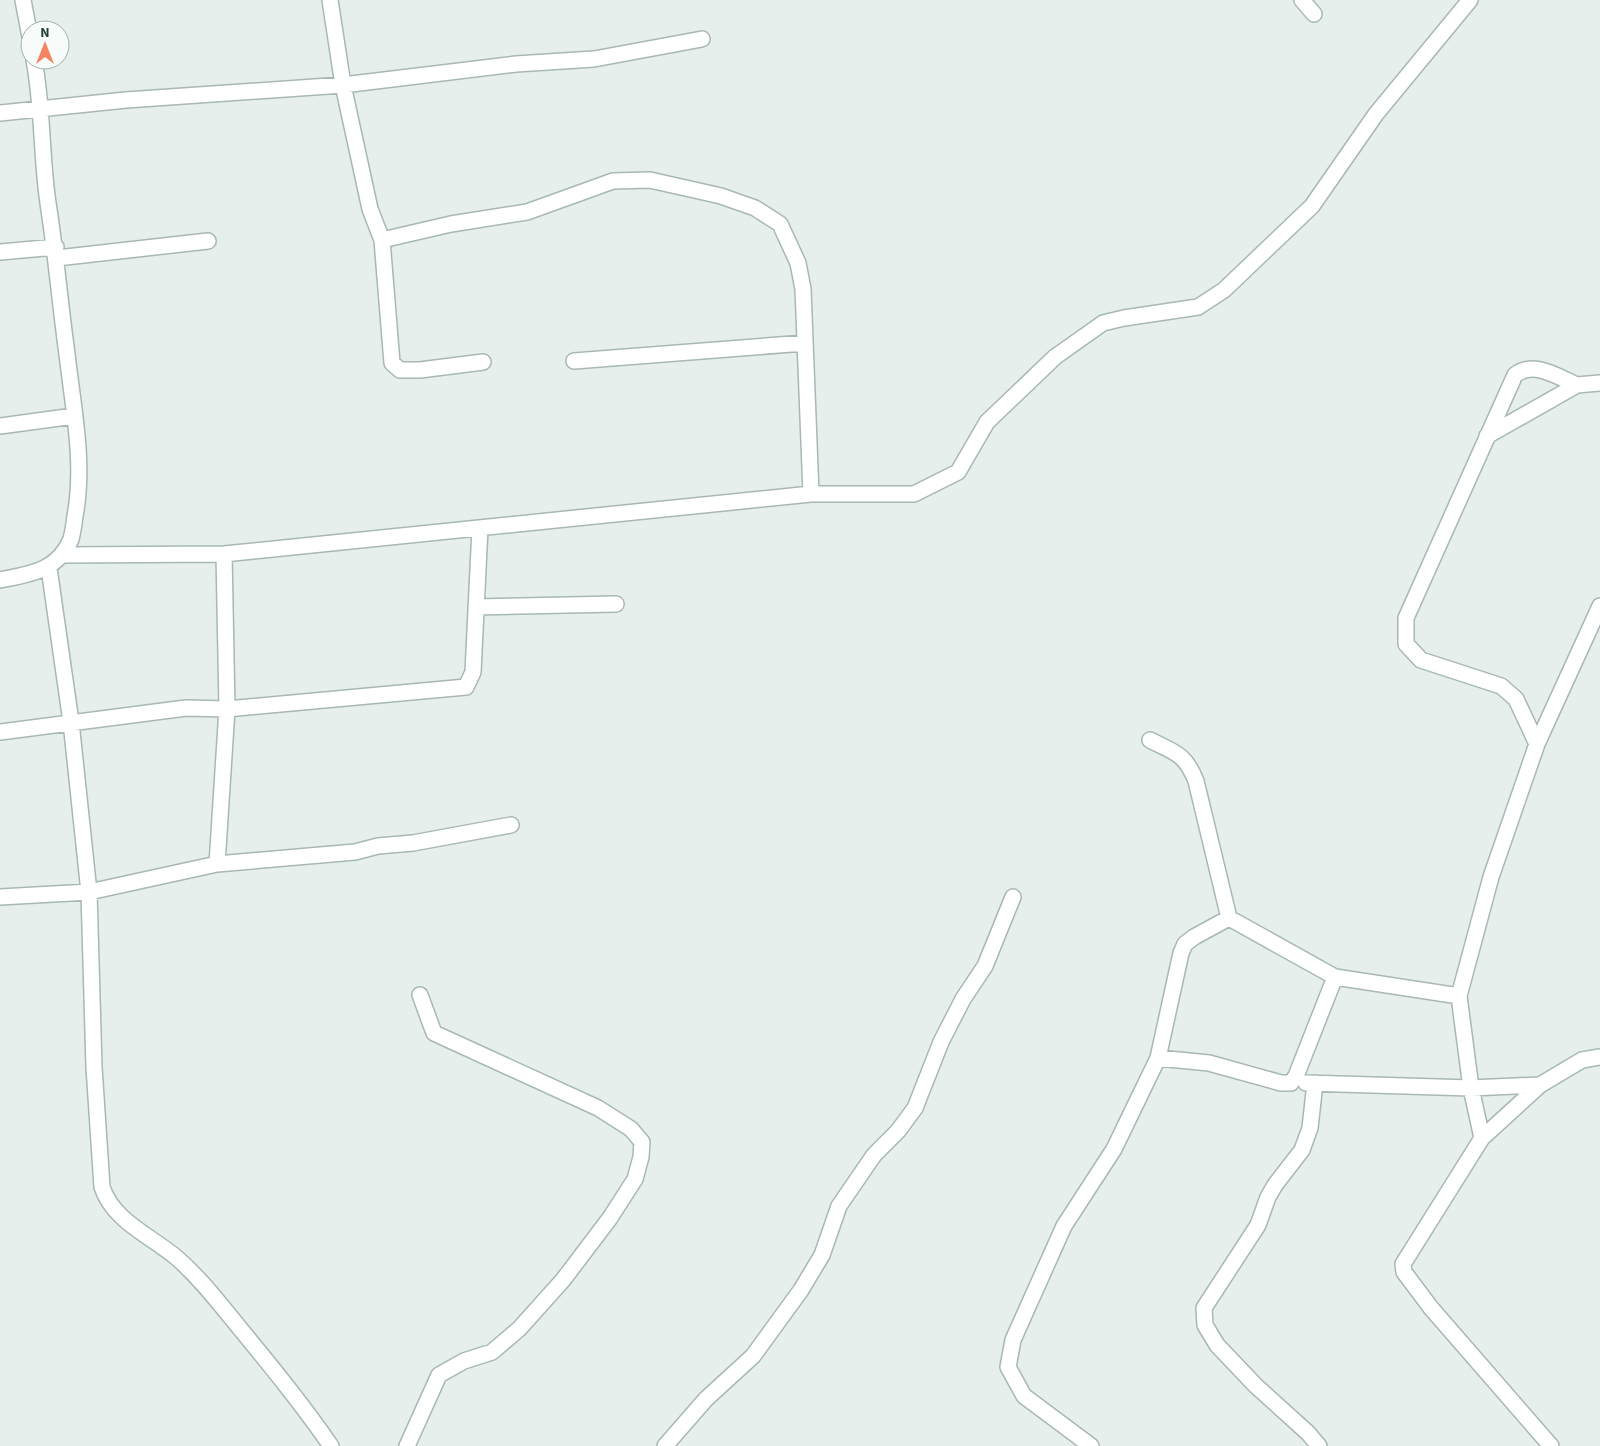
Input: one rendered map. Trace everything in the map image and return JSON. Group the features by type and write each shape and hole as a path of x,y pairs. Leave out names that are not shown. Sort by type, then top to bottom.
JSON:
{"street":[{"path":"23,0 27,20"},
{"path":"330,0 342,84 370,209 382,240 392,363 400,370 420,370 483,362"},
{"path":"1302,0 1314,14"},
{"path":"62,555 224,554 811,494 914,494 958,472 987,422 1055,357 1104,323 1124,318 1198,307 1224,290 1312,206 1376,114 1470,0"},
{"path":"0,113 126,100 342,84 516,64 594,59 702,39"},
{"path":"0,580 38,573 48,568 62,555 71,538 78,500 80,459 42,150 35,70"},
{"path":"382,240 451,224 527,212 613,181 650,180 721,196 756,208 780,224 798,263 803,289 811,494"},
{"path":"0,252 56,253 208,241"},
{"path":"574,361 805,343"},
{"path":"1537,744 1516,699 1501,686 1421,660 1406,644 1406,618 1515,375 1523,369 1535,368 1577,385"},
{"path":"1487,436 1577,385 1600,383"},
{"path":"0,426 74,416"},
{"path":"0,732 186,708 226,709 466,688 473,672 480,528"},
{"path":"217,864 226,709 224,554"},
{"path":"48,568 71,722 89,892 94,1067 102,1187 106,1201 121,1216 178,1259 210,1292 305,1408 331,1446"},
{"path":"476,607 616,604"},
{"path":"1482,1138 1471,1088 1459,996 1491,877 1537,744 1600,606"},
{"path":"1150,740 1189,763 1196,781 1229,918 1276,942 1335,977 1459,996"},
{"path":"0,897 89,892 217,864 355,852 378,846 413,843 511,825"},
{"path":"665,1446 706,1399 753,1356 801,1290 822,1255 839,1206 874,1155 898,1131 915,1108 940,1042 963,999 986,966 1012,897"},
{"path":"1091,1446 1024,1396 1008,1367 1012,1340 1064,1226 1114,1148 1158,1058 1181,953 1185,944 1229,918"},
{"path":"1291,1083 1296,1076 1335,977"},
{"path":"407,1446 427,1396 439,1375 464,1361 492,1352 519,1329 569,1273 610,1218 635,1179 641,1157 642,1142 631,1129 598,1108 434,1033 420,995"},
{"path":"1550,1446 1431,1308 1404,1272 1403,1264 1482,1138 1540,1085 1582,1060 1600,1057"},
{"path":"1158,1058 1209,1063 1281,1083 1471,1088 1540,1085"},
{"path":"1315,1083 1310,1128 1302,1150 1268,1197 1258,1225 1204,1308 1205,1325 1217,1345 1256,1386 1308,1433 1319,1446"}]}
